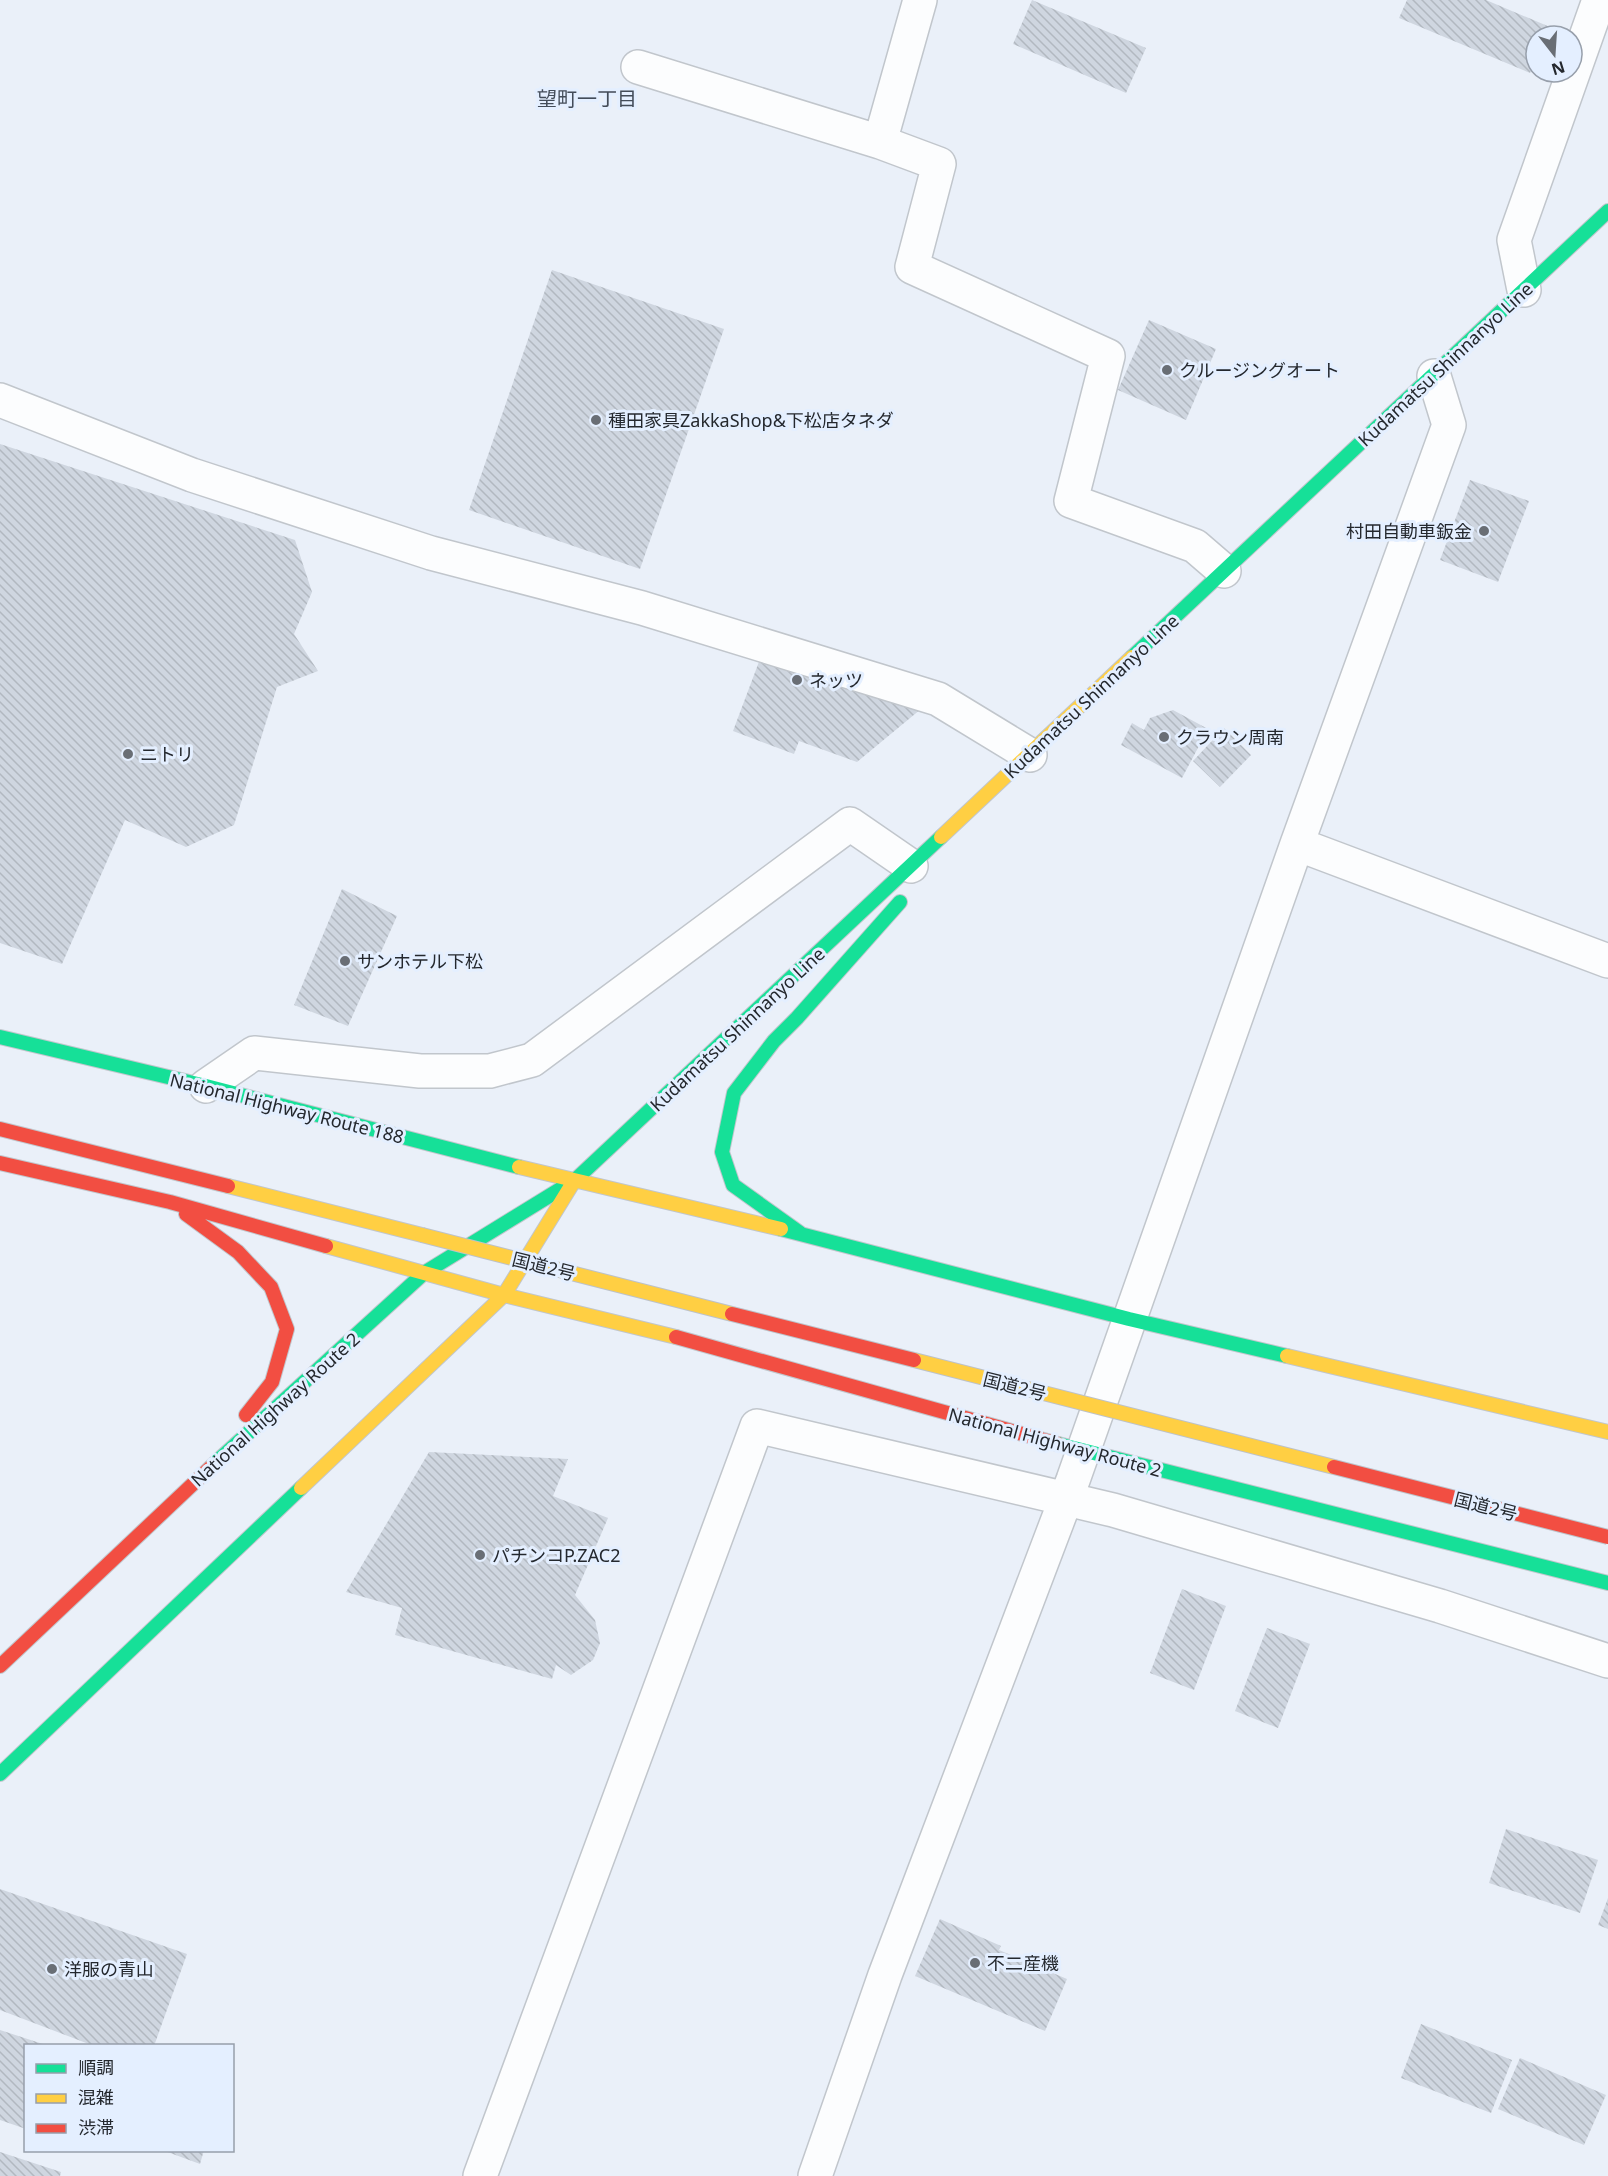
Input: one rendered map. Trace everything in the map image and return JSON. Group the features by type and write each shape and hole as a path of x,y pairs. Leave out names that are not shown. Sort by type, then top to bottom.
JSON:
{"main road":[{"name":"Kudamatsu Shinnanyo Line","path":"574,1181 918,874 1030,755 1608,211"},
{"path":"800,1233 734,1185 722,1152 734,1093 774,1041 797,1018 918,874 1030,755"},
{"name":"National Highway Route 188","path":"0,1037 206,1086 574,1181"},
{"name":"国道2号","path":"0,1129 1608,1537"},
{"path":"0,1163 170,1202 504,1295"},
{"path":"0,1774 504,1295 574,1181 800,1233 1129,1319 1608,1432"},
{"name":"National Highway Route 2","path":"0,1666 184,1491 424,1273 574,1181"},
{"path":"170,1202 238,1252 271,1287 287,1329 272,1382 184,1491"},
{"name":"National Highway Route 2","path":"504,1295 668,1335 1083,1451 1608,1582"}],"street":[{"path":"880,142 920,0"},
{"path":"1524,290 1514,240 1599,0"},
{"path":"638,67 880,142 939,164 912,267 1108,356 1071,501 1195,546 1224,571"},
{"path":"815,2176 885,1974 1083,1451 1297,844 1449,425 1434,376"},
{"path":"0,400 192,475 431,553 642,608 938,699 1030,755"},
{"path":"206,1086 254,1053 420,1071 490,1071 532,1060 850,824 918,874"},
{"path":"1297,844 1608,961"},
{"path":"480,2176 757,1426 1066,1497 1440,1606 1608,1661"}],"building":[{"path":"1032,0 1146,48 1126,93 1013,44"},
{"path":"1407,0 1486,0 1543,24 1524,24 1524,70 1399,18"},
{"name":"種田家具ZakkaShop&下松店タネダ","path":"552,270 724,329 640,569 469,510"},
{"name":"クルージングオート","path":"1149,320 1216,349 1186,420 1118,390"},
{"name":"ニトリ","path":"0,444 295,540 312,592 294,634 318,671 277,687 234,825 186,847 125,820 62,964 0,943"},
{"name":"村田自動車鈑金","path":"1470,480 1529,501 1498,582 1440,560"},
{"name":"ネッツ","path":"763,651 921,709 857,762 799,741 794,754 733,731"},
{"name":"クラウン周南","path":"1173,710 1208,729 1182,778 1121,745 1132,723 1144,730 1150,718"},
{"path":"1224,728 1251,755 1220,787 1193,761"},
{"name":"サンホテル下松","path":"342,889 397,916 348,1026 294,1005"},
{"name":"パチンコP.ZAC2","path":"429,1452 568,1459 553,1496 608,1518 575,1595 595,1620 600,1643 593,1660 571,1675 556,1665 552,1679 395,1635 402,1608 346,1592"},
{"path":"1182,1589 1226,1606 1194,1690 1150,1673"},
{"path":"1267,1628 1310,1644 1278,1728 1235,1711"},
{"path":"1506,1829 1598,1860 1580,1913 1489,1883"},
{"path":"0,1889 187,1954 155,2044 89,2044 0,2010"},
{"path":"1608,1898 1608,1929 1598,1925"},
{"name":"不二産機","path":"940,1919 1001,1946 999,1950 1067,1979 1045,2031 915,1976"},
{"path":"1421,2024 1512,2060 1491,2113 1401,2078"},
{"path":"0,2030 43,2044 24,2044 24,2128 0,2120"},
{"path":"1520,2058 1606,2095 1584,2145 1498,2109"},
{"path":"0,2152 61,2172 60,2176 0,2176"},
{"path":"167,2152 203,2152 200,2164"}],"traffic: fast":[{"path":"1132,657 1608,211"},
{"path":"574,1181 941,837"},
{"path":"800,1233 733,1185 722,1152 734,1093 774,1041 900,902"},
{"path":"0,1037 206,1086 519,1167"},
{"path":"212,1466 424,1273 567,1185"},
{"path":"781,1229 1129,1319 1287,1356"},
{"path":"1058,1444 1608,1583"},
{"path":"0,1774 301,1488"}],"traffic: slow":[{"path":"941,837 1132,657"},
{"path":"519,1167 781,1229"},
{"path":"301,1488 504,1295 574,1181"},
{"path":"228,1186 422,1235"},
{"path":"422,1235 732,1314"},
{"path":"326,1246 504,1295 676,1337"},
{"path":"1287,1356 1608,1432"},
{"path":"914,1360 1334,1467"}],"traffic: jam":[{"path":"0,1129 228,1186"},
{"path":"0,1163 170,1202 326,1246"},
{"path":"186,1214 238,1252 271,1287 287,1329 272,1382 246,1415"},
{"path":"732,1314 914,1360"},
{"path":"676,1337 1058,1444"},
{"path":"0,1666 212,1466"},
{"path":"1334,1467 1608,1537"}],"place":[{"name":"クルージングオート","path":"1167,370"},
{"name":"種田家具ZakkaShop&下松店タネダ","path":"596,420"},
{"name":"村田自動車鈑金","path":"1484,531"},
{"name":"ネッツ","path":"797,680"},
{"name":"クラウン周南","path":"1164,737"},
{"name":"ニトリ","path":"128,754"},
{"name":"サンホテル下松","path":"345,961"},
{"name":"パチンコP.ZAC2","path":"480,1555"},
{"name":"不二産機","path":"975,1963"},
{"name":"洋服の青山","path":"52,1969"}],"district":[{"name":"望町一丁目","path":"587,98"}]}
